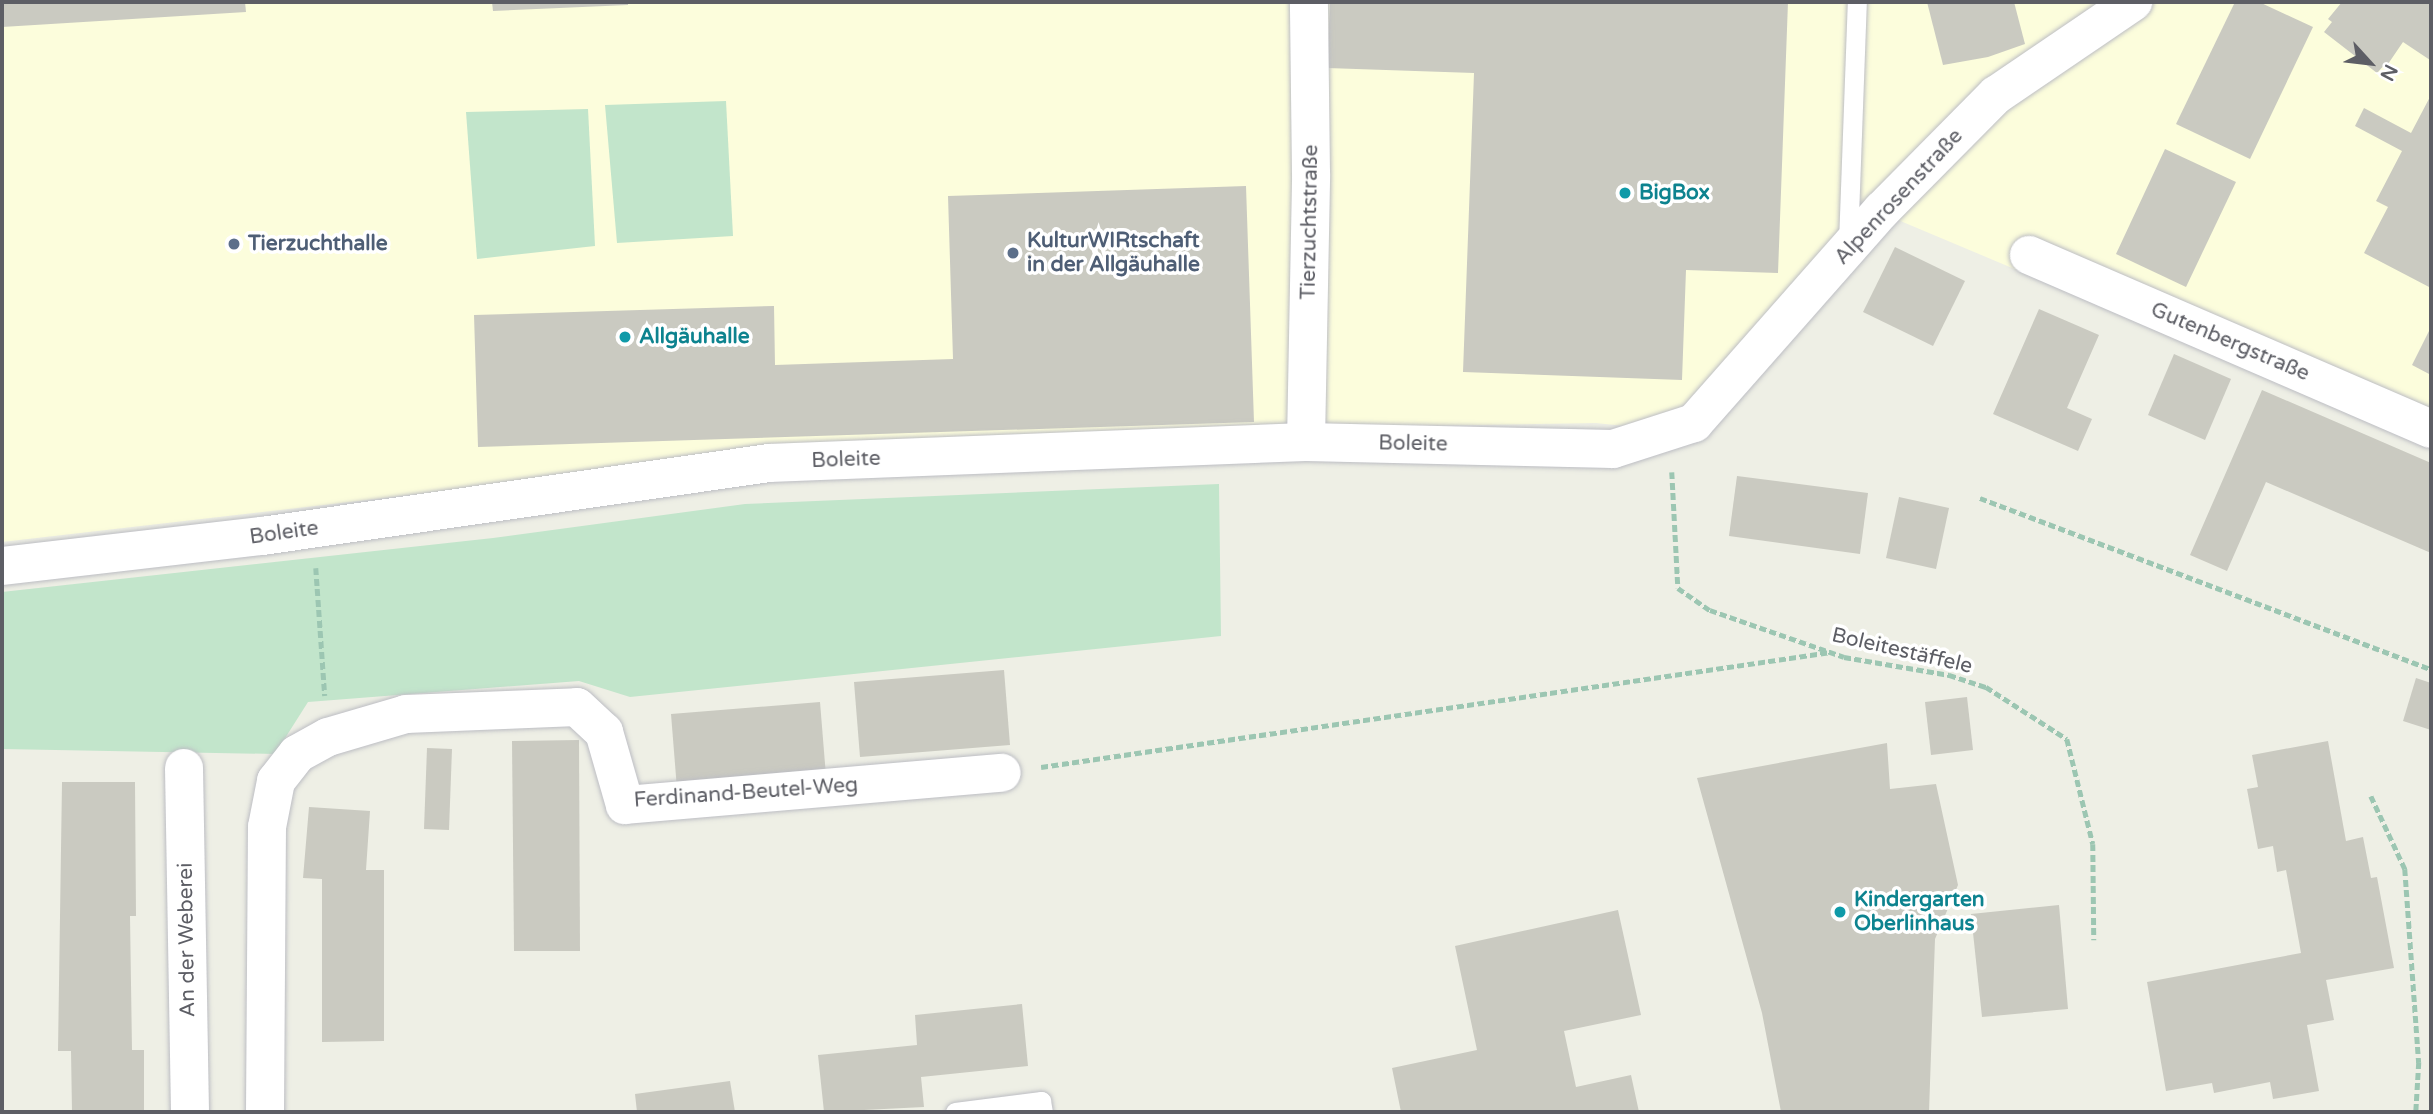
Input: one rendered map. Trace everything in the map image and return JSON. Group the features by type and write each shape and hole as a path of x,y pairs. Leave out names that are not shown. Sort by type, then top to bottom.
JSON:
{"street":[{"name":"Tierzuchtstraße","path":"1306,442 1311,174 1309,2"},
{"name":"Alpenrosenstraße","path":"1682,428 1848,251 1882,210 1996,95 2133,2"},
{"name":"Gutenbergstraße","path":"2029,255 2431,429"},
{"name":"Boleite","path":"2,566 314,529 769,463 1306,442 1613,449 1682,428"},
{"name":"Ferdinand-Beutel-Weg","path":"265,1112 267,827 276,780 296,754 328,737 406,714 577,707 604,732 625,804 1002,773"},
{"name":"An der Weberei","path":"184,768 190,1112"}],"lane":[{"path":"1848,251 1857,2"},
{"path":"955,1112 1041,1101 1043,1112"}],"path":[{"name":"Boleitestäffele","path":"1682,428 1678,588 1710,610 1831,652 1949,675 1986,687 2067,739 2093,844 2094,940"},
{"path":"1980,498 2431,669"},
{"path":"314,529 328,737"},
{"path":"1002,773 1831,652"},
{"path":"2371,796 2405,869 2418,1062 2416,1112"}],"shaded area":[{"path":"2,2 2431,2 2431,444 1879,212 1662,430 1596,423 1292,428 776,453 2,542"},
{"path":"726,101 733,236 617,243 605,105"},
{"path":"588,109 595,246 477,259 466,112"},
{"path":"1219,484 1221,636 630,697 579,681 308,702 275,754 2,749 2,592 493,538 745,504"}],"building":[{"path":"2,2 245,2 246,12 2,27"},
{"path":"492,2 628,2 628,5 493,11"},
{"name":"BigBox","path":"1330,2 1788,2 1778,273 1686,270 1682,380 1463,372 1474,73 1327,68"},
{"path":"1927,2 2014,2 2025,44 1988,57 1943,65"},
{"path":"2235,2 2259,2 2313,27 2250,159 2176,124"},
{"path":"2342,2 2431,2 2430,60 2403,42 2388,64 2377,73 2324,32 2332,22 2328,19"},
{"path":"2431,95 2431,288 2364,253 2388,207 2376,201 2402,151 2355,126 2364,108 2411,133"},
{"path":"2165,149 2236,182 2186,287 2116,254"},
{"name":"Allgäuhalle","path":"1246,186 1254,422 478,447 474,315 774,306 775,365 953,359 948,196"},
{"path":"1895,247 1965,281 1933,346 1863,312"},
{"path":"2039,309 2099,335 2067,408 2092,419 2078,451 1993,414"},
{"path":"2431,327 2431,375 2412,365"},
{"path":"2174,354 2231,379 2205,440 2148,415"},
{"path":"2262,390 2431,463 2431,553 2266,482 2227,571 2190,555"},
{"path":"1737,476 1868,493 1860,554 1729,536"},
{"path":"1899,497 1949,508 1936,569 1886,558"},
{"path":"1004,670 1010,745 860,757 854,682"},
{"path":"2416,678 2431,683 2431,730 2403,721"},
{"path":"1967,697 1973,750 1931,755 1925,702"},
{"path":"820,702 826,776 677,789 671,714"},
{"path":"579,740 580,951 514,951 512,741"},
{"path":"2328,741 2346,841 2363,837 2371,878 2377,877 2394,968 2326,980 2334,1020 2307,1025 2319,1091 2273,1099 2270,1082 2214,1093 2212,1083 2166,1091 2147,982 2301,953 2286,870 2277,872 2273,846 2258,849 2247,789 2258,787 2252,755"},
{"name":"Kindergarten Oberlinhaus","path":"1887,743 1890,789 1936,784 1958,885 1935,939 1929,1112 1781,1112 1762,1013 1697,778"},
{"path":"427,748 452,749 449,830 424,829"},
{"path":"62,782 135,782 136,916 130,916 132,1050 144,1050 144,1112 72,1112 71,1051 58,1051"},
{"path":"309,807 370,811 366,870 384,870 384,1041 322,1042 322,879 303,878"},
{"path":"2059,905 2068,1009 1982,1017 1971,914"},
{"path":"1618,910 1641,1015 1564,1031 1576,1087 1631,1075 1639,1112 1401,1112 1392,1068 1477,1050 1455,946"},
{"path":"1022,1004 1028,1066 921,1077 924,1107 824,1112 818,1055 917,1045 915,1015"},
{"path":"730,1081 735,1112 637,1112 635,1094"}],"place":[{"name":"BigBox","path":"1625,193"},
{"name":"Tierzuchthalle","path":"234,244"},
{"name":"KulturWIRtschaft in der Allgäuhalle","path":"1013,253"},
{"name":"Allgäuhalle","path":"625,337"},
{"name":"Kindergarten Oberlinhaus","path":"1840,912"}]}
